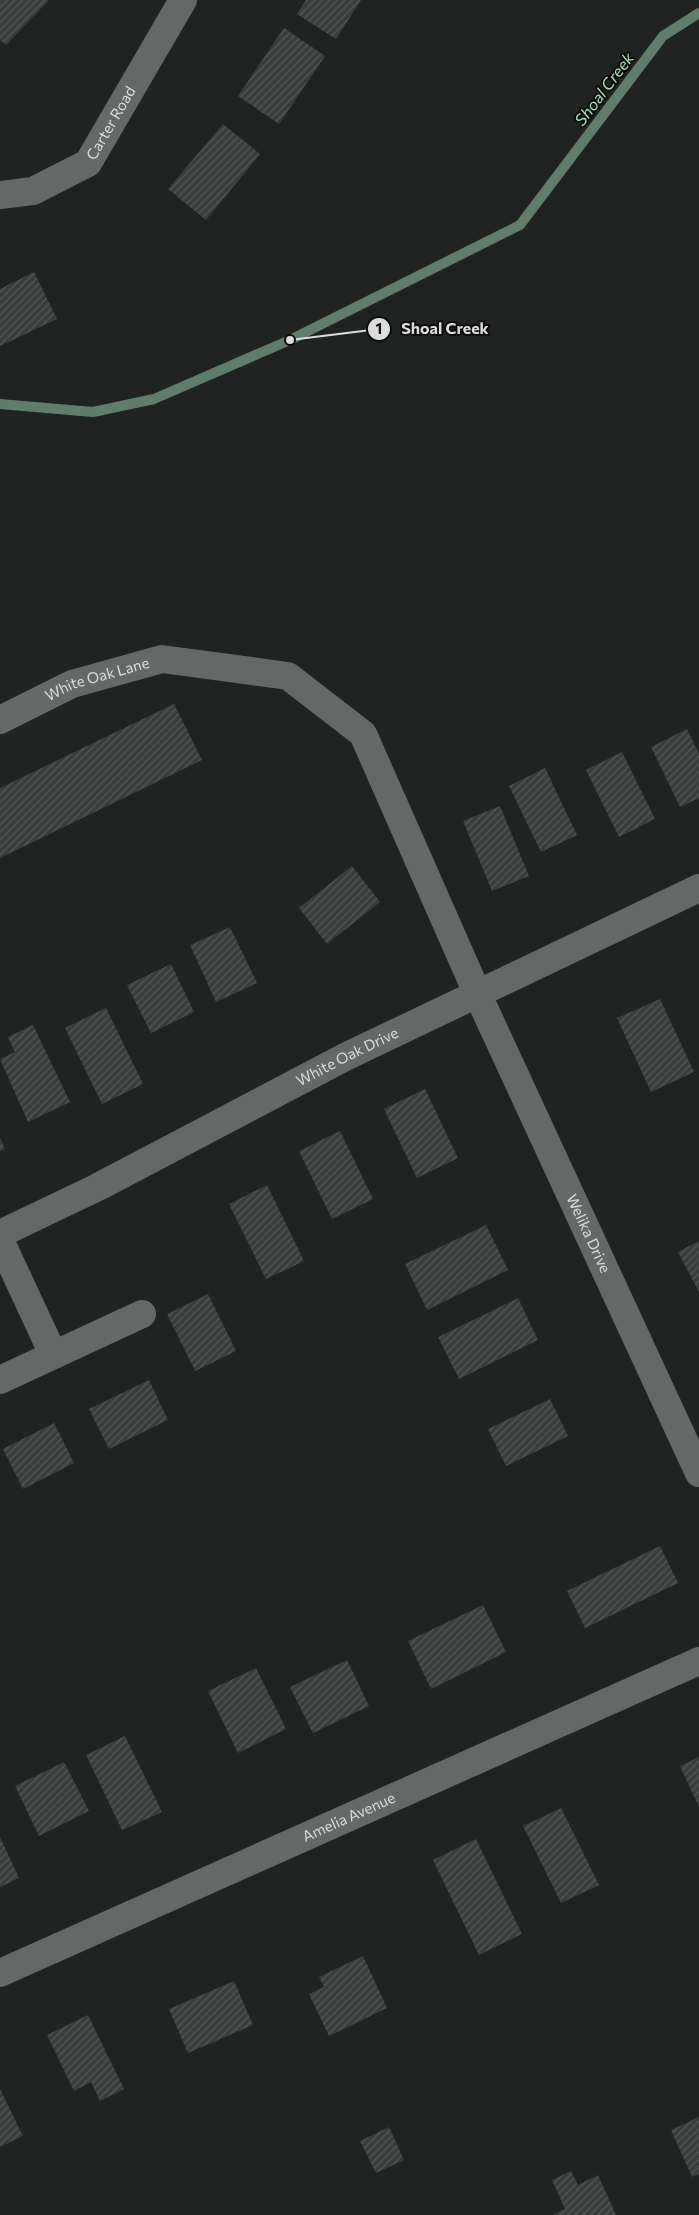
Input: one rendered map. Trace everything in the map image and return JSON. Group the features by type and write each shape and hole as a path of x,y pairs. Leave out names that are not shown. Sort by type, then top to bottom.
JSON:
{"street":[{"name":"Carter Road","path":"0,195 32,191 88,163 183,0"},
{"name":"White Oak Lane","path":"0,720 72,684 162,659 288,676 363,734 478,995"},
{"name":"White Oak Drive","path":"0,1234 98,1187 347,1056 699,888"},
{"name":"Welika Drive","path":"478,995 699,1472"},
{"path":"0,1240 53,1354"},
{"path":"0,1380 142,1314"},
{"name":"Amelia Avenue","path":"0,1973 699,1662"}],"building":[{"path":"0,0 49,0 6,45 0,40"},
{"path":"306,0 361,0 336,39 297,14"},
{"path":"284,28 325,56 279,124 238,96"},
{"path":"223,124 260,154 206,220 168,189"},
{"path":"34,272 57,319 0,346 0,289"},
{"path":"174,704 202,760 0,858 0,788"},
{"path":"687,729 699,754 699,798 680,807 651,747"},
{"path":"622,752 655,819 619,837 586,770"},
{"path":"545,768 577,835 541,852 509,786"},
{"path":"500,806 529,876 492,891 463,821"},
{"path":"352,866 380,902 327,944 299,908"},
{"path":"230,927 257,983 216,1002 190,945"},
{"path":"171,964 194,1012 151,1033 127,985"},
{"path":"660,999 694,1072 651,1092 617,1018"},
{"path":"106,1008 143,1084 102,1104 65,1028"},
{"path":"33,1025 70,1102 28,1122 0,1059 15,1052 8,1037"},
{"path":"425,1089 458,1158 417,1178 384,1109"},
{"path":"340,1131 373,1199 332,1219 299,1151"},
{"path":"0,1138 5,1149 0,1151"},
{"path":"267,1185 304,1261 266,1279 229,1204"},
{"path":"486,1225 508,1270 427,1310 405,1264"},
{"path":"699,1241 699,1292 678,1252"},
{"path":"208,1294 236,1351 195,1371 167,1314"},
{"path":"518,1298 538,1340 459,1379 438,1337"},
{"path":"149,1380 168,1420 109,1449 89,1409"},
{"path":"550,1399 568,1436 506,1466 488,1429"},
{"path":"54,1423 74,1463 23,1489 3,1449"},
{"path":"660,1546 678,1583 585,1628 567,1591"},
{"path":"483,1605 506,1652 431,1689 408,1641"},
{"path":"347,1660 369,1706 313,1733 290,1687"},
{"path":"256,1668 286,1729 238,1753 208,1691"},
{"path":"125,1736 162,1812 122,1830 86,1755"},
{"path":"699,1757 699,1807 680,1766"},
{"path":"64,1762 89,1811 39,1836 15,1786"},
{"path":"561,1808 599,1885 561,1903 523,1826"},
{"path":"0,1837 19,1878 0,1887"},
{"path":"476,1839 522,1934 479,1955 433,1860"},
{"path":"363,1956 387,2008 329,2036 309,1994 324,1987 319,1977"},
{"path":"234,1981 253,2025 188,2053 169,2009"},
{"path":"88,2015 124,2089 100,2101 91,2082 74,2091 47,2035"},
{"path":"0,2089 23,2136 0,2147"},
{"path":"699,2117 699,2174 692,2177 671,2130"},
{"path":"389,2127 404,2160 376,2173 360,2141"},
{"path":"571,2171 578,2185 598,2175 616,2215 552,2215 565,2209 552,2180"}],"waterway":[{"name":"Shoal Creek","path":"0,404 93,412 154,399 290,340 520,225 663,36 699,13"}],"place":[{"name":"Shoal Creek","path":"290,340"}]}
